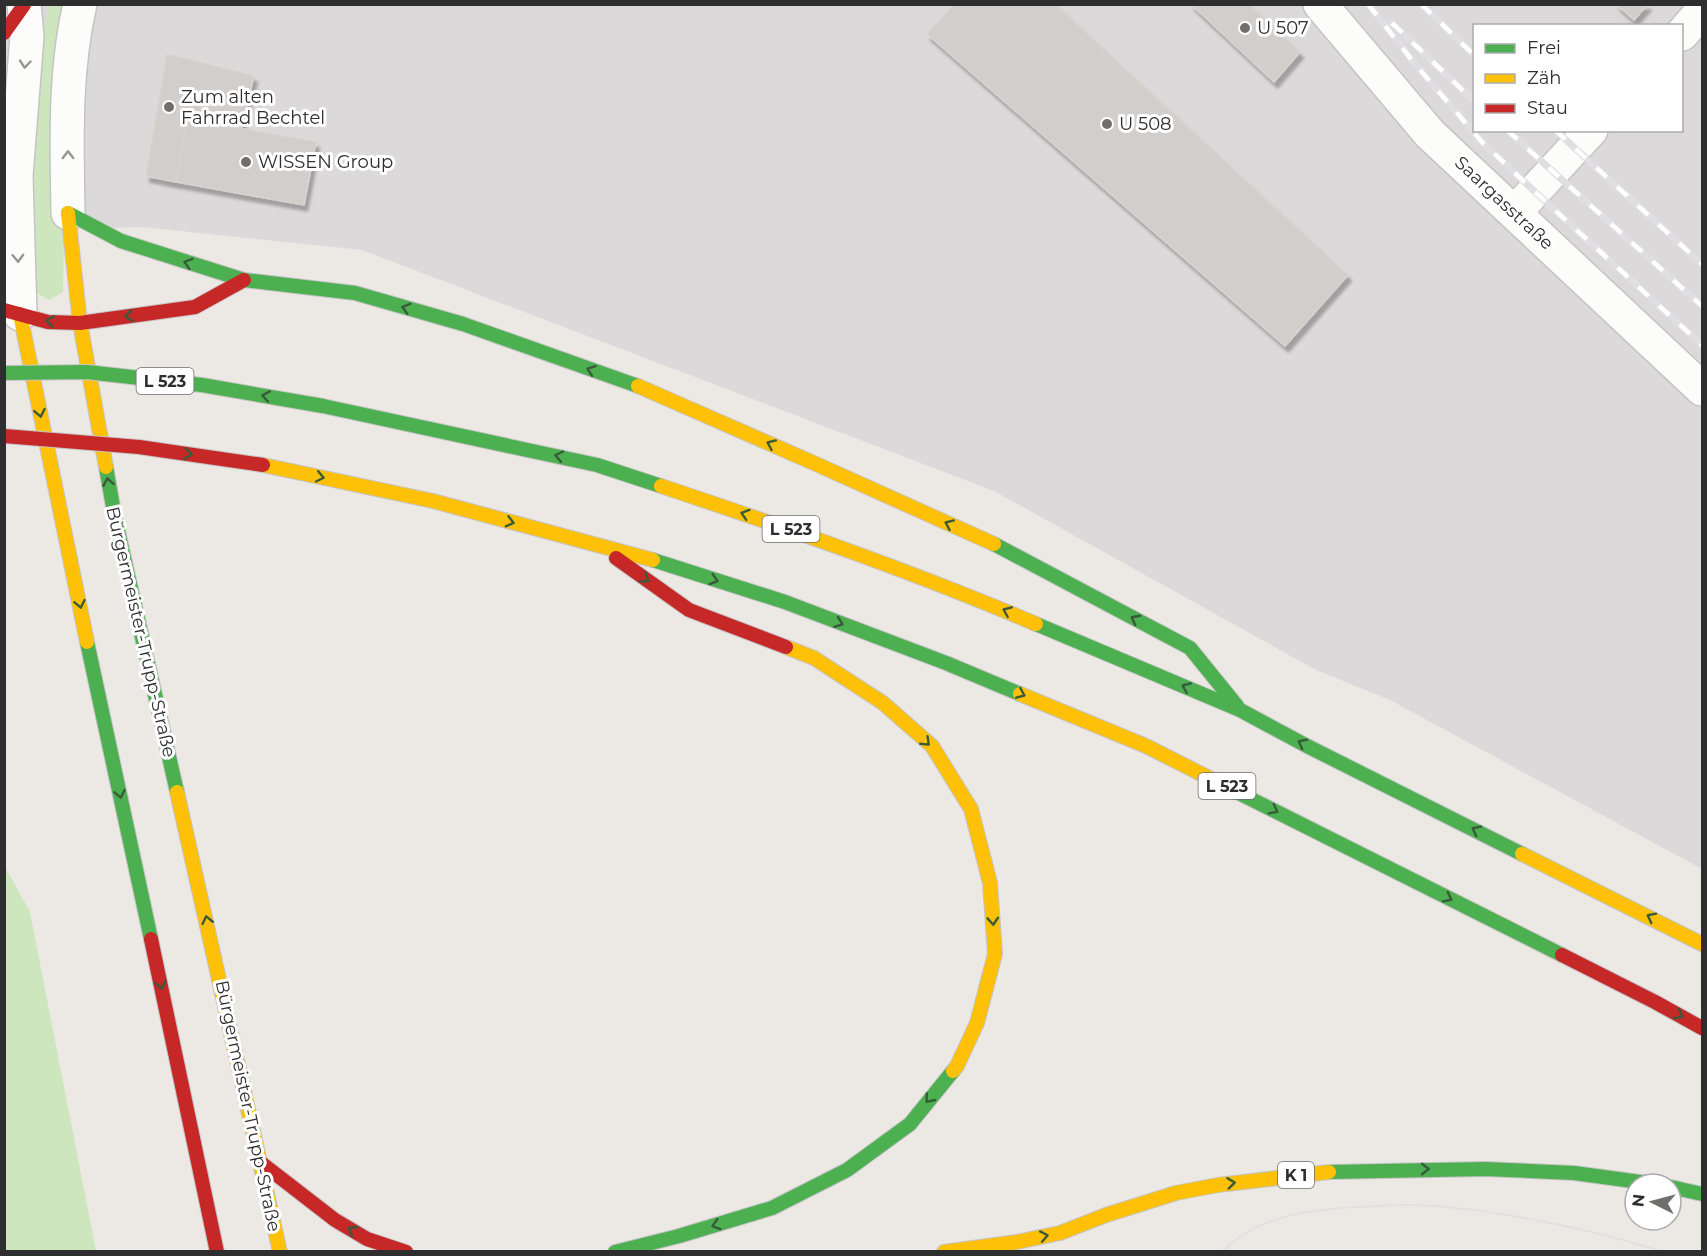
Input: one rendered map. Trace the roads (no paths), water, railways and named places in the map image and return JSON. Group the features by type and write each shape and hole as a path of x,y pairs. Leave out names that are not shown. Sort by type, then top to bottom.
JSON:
{"main road":[{"path":"4,33 24,5"},
{"path":"68,213 121,241 243,280 355,293 463,324 645,389 1002,548 1190,648 1240,710"},
{"name":"Bürgermeister-Trupp-Straße","path":"68,213 80,323 115,518 280,1251"},
{"path":"217,1251 76,587 12,312 48,322 80,323 195,307 243,280"},
{"name":"L 523","path":"4,373 87,372 202,385 323,406 597,465 790,529 983,601 1240,710 1307,746 1702,944"},
{"name":"L 523","path":"4,436 139,447 263,465 433,501 653,560 785,602 946,663 1146,746 1702,1028"},
{"path":"598,545 689,610 814,658 883,703 932,746 971,810 990,883 995,954 977,1023 957,1066 910,1124 847,1170 772,1208 679,1236 615,1251"},
{"path":"260,1162 335,1220 367,1239 406,1251"},
{"name":"K 1","path":"944,1251 1017,1242 1060,1233 1146,1201 1186,1191 1327,1172 1485,1169 1574,1173 1623,1180"},
{"path":"1683,1190 1702,1194"}],"street":[{"name":"Bürgermeister-Trupp-Straße","path":"68,213 67,99 73,34 80,4"},
{"name":"Saargasstraße","path":"1320,4 1430,134 1702,389"},
{"path":"12,312 16,176 27,36 24,5"},
{"path":"1683,33 1702,12"},
{"path":"1515,212 1589,132"}],"tram line":[{"path":"1222,1252 1252,1230 1287,1216 1343,1208 1405,1205 1451,1207 1544,1221 1665,1252"}],"railway":[{"path":"1368,4 1415,64 1473,132"},
{"path":"1421,4 1473,54"},
{"path":"1392,23 1473,100"},
{"path":"1473,132 1534,191 1702,345"},
{"path":"1509,132 1702,306"},
{"path":"1557,132 1702,264"}],"place":[{"name":"U 507","path":"1245,28"},
{"name":"Zum alten Fahrrad Bechtel","path":"169,107"},
{"name":"U 508","path":"1107,124"},
{"name":"WISSEN Group","path":"246,162"}]}
